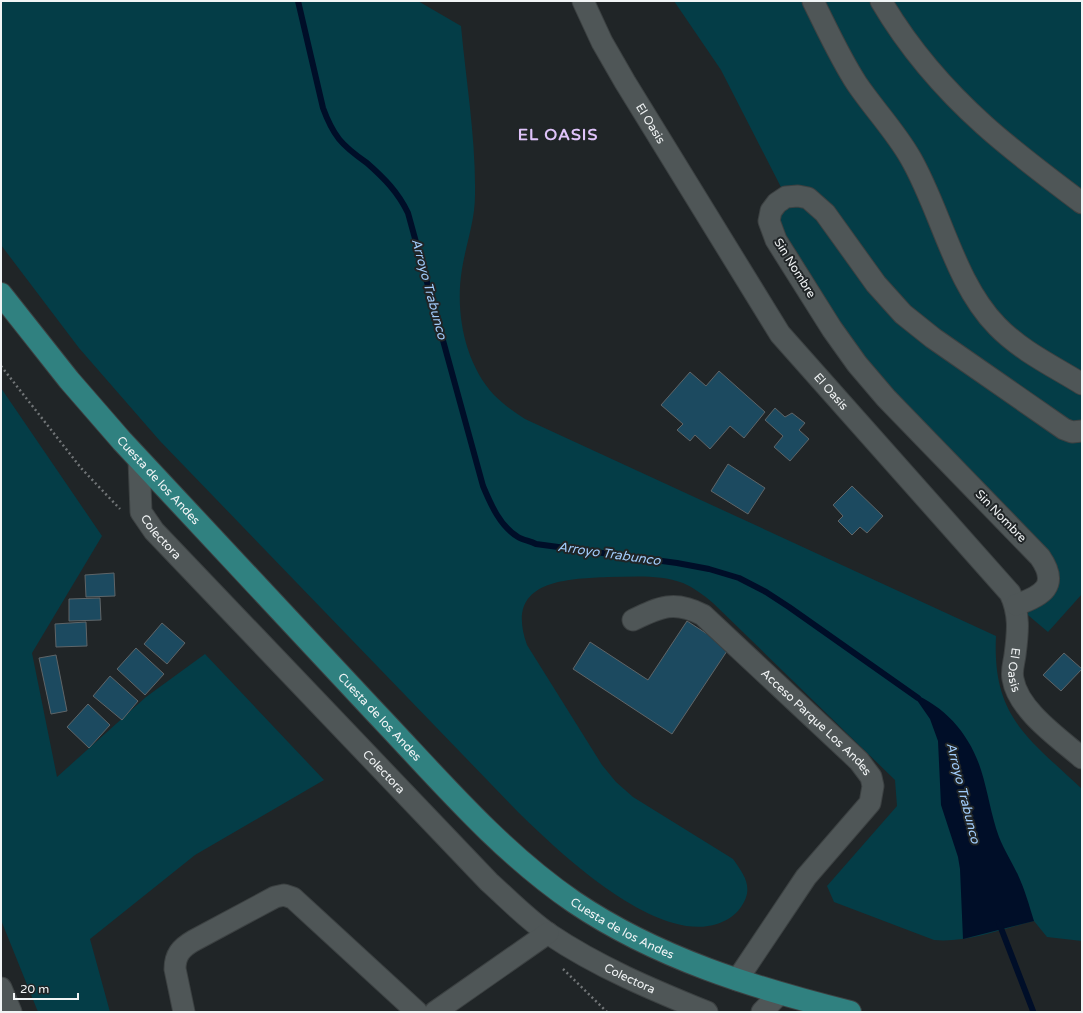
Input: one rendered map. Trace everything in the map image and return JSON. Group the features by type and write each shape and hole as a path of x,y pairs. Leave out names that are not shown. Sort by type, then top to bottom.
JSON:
{"main road":[{"name":"Cuesta de los Andes","path":"1,294 69,380 139,460 472,814 538,876 575,903 628,934 688,962 737,980 850,1012"}],"street":[{"name":"El Oasis","path":"583,1 602,42 624,82 780,334 1002,582 1016,605 1018,630 1012,668 1015,689 1027,708 1082,758"},
{"path":"813,1 856,82 910,157 923,182 965,279 984,310 996,326 1022,347 1082,384"},
{"path":"881,1 916,51 968,110 1001,140 1082,203"},
{"name":"Sin Nombre","path":"1016,605 1036,598 1047,587 1049,580 1045,564 1040,557 886,398 857,364 832,329 776,240 769,221 771,211 777,203 786,198 798,196 808,198 825,213 889,299 918,327 1064,429 1072,432 1082,431"},
{"name":"Colectora","path":"139,460 141,512 154,531 490,882 529,918 572,949 620,974 707,1012"},
{"name":"Acceso Parque Los Andes","path":"632,620 665,607 684,608 703,615 859,761 871,777 874,786 870,803 806,877 737,980"},
{"path":"184,1012 175,969 175,962 180,950 193,941 268,900 284,895 292,898 417,1012"},
{"path":"435,1012 548,933"},
{"path":"1,988 11,1012"},
{"path":"762,1012 780,993"}],"shaded area":[{"path":"1,1 418,1 461,26 474,153 475,205 460,285 461,319 469,352 475,367 484,382 497,398 525,419 996,636 996,664 1000,687 1007,707 1017,724 1030,740 1082,789 1082,941 1047,937 1034,921 972,937 934,940 834,902 827,886 897,806 895,780 713,603 687,585 665,578 608,577 573,579 542,588 531,596 524,608 522,624 527,645 602,765 616,782 633,797 733,859 746,882 747,894 745,900 733,916 717,924 692,927 666,921 638,908 610,890 558,849 518,812 160,441 79,348 1,245"},
{"path":"674,1 1082,1 1082,594 1048,632 1016,605 1049,580 886,398 772,231 786,197 721,70"},
{"path":"1,388 102,536 32,653 57,777 146,697 205,654 324,780 195,855 90,939 110,1012 38,1012 1,920"}],"water":[{"path":"912,693 936,706 946,714 970,745 981,770 999,837 1016,870 1034,921 963,939 960,869 958,857 941,805 938,741 930,719"}],"building":[{"path":"719,371 765,412 744,438 730,426 710,449 695,435 690,441 677,430 683,424 661,405 690,372 706,386"},
{"path":"775,408 785,417 792,413 805,423 799,430 809,439 790,461 774,447 783,436 765,420"},
{"path":"728,464 765,488 748,514 711,491"},
{"path":"852,486 883,516 867,533 860,527 852,535 838,521 843,516 833,505"},
{"path":"114,573 115,596 86,597 85,575"},
{"path":"100,598 101,620 69,621 69,599"},
{"path":"687,621 729,648 672,734 573,669 590,642 648,680"},
{"path":"86,622 87,646 56,647 55,624"},
{"path":"162,623 185,643 167,664 144,644"},
{"path":"136,648 164,674 145,695 117,669"},
{"path":"1064,653 1082,669 1061,691 1043,675"},
{"path":"56,655 67,711 51,714 39,658"},
{"path":"110,676 138,701 122,720 93,696"},
{"path":"88,704 110,725 89,748 67,727"}],"waterway":[{"name":"Arroyo Trabunco","path":"298,1 323,108 336,136 345,146 379,174 400,198 408,213 483,486 493,508 506,527 518,537 536,544 677,563 709,569 739,578 766,592 789,607 918,698"},
{"name":"Arroyo Trabunco","path":"999,923 1033,1011"}],"district":[{"name":"EL OASIS","path":"558,135"}]}
